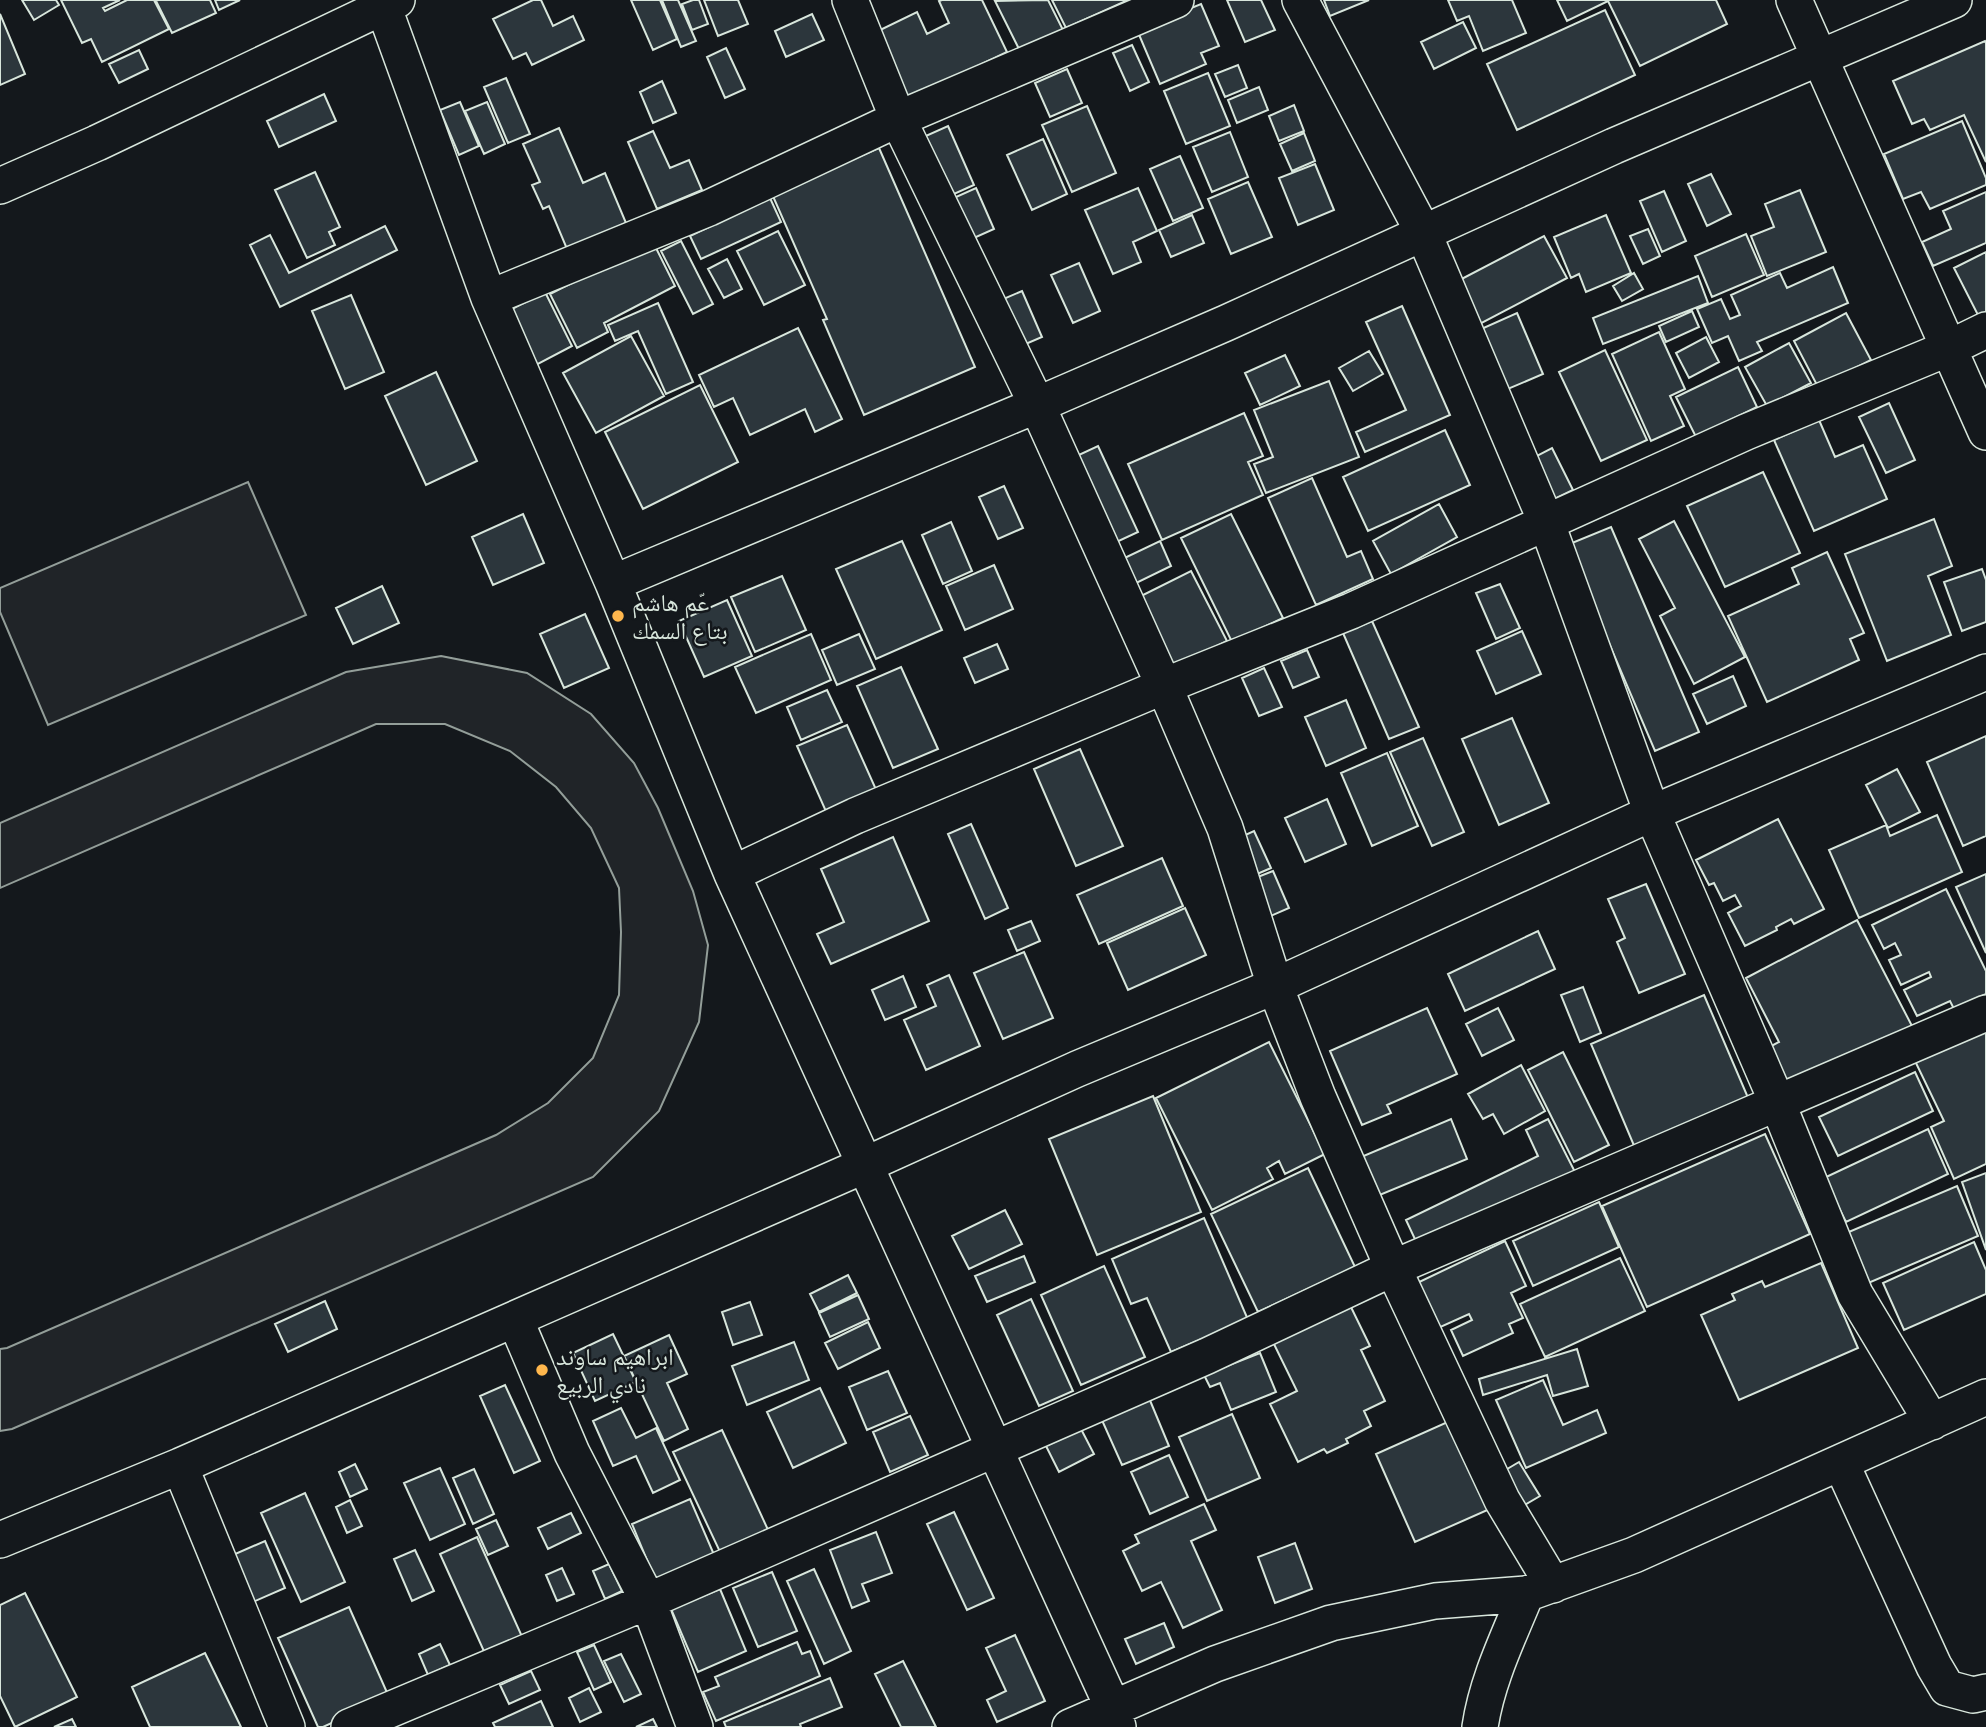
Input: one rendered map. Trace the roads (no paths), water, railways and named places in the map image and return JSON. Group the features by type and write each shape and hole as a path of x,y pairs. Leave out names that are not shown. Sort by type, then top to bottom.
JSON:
{"street":[{"path":"850,0 898,119 1037,405 1164,685 1225,828 1275,986 1318,1097 1393,1268 1502,1500 1540,1590"},
{"path":"489,298 709,208 898,119 1176,0"},
{"path":"1300,0 1423,232 1547,524 1651,813 1777,1102 1856,1294 1932,1422"},
{"path":"1794,0 1986,432"},
{"path":"613,583 1226,323 1614,146 1954,0"},
{"path":"0,186 97,143 387,2 489,298 613,583 732,874 996,1449 1115,1717"},
{"path":"732,874 855,816 1164,685 1350,611 1746,432 1950,348 1986,330"},
{"path":"0,1540 180,1466 1077,1069 1275,986 1651,813 1986,672"},
{"path":"349,1727 649,1601 1207,1356 1393,1268 1986,1013"},
{"path":"515,1319 572,1453 649,1601 695,1727"},
{"path":"1070,1727 1115,1717 1214,1664 1331,1623 1435,1601 1540,1590 1634,1555 1986,1397"},
{"path":"1841,1463 1934,1666 1947,1688 1973,1695 1986,1692"},
{"path":"180,1466 287,1727"},
{"path":"1480,1727 1497,1662 1540,1590"}],"place":[{"name":"عّم هاشم بتاع السمك","path":"618,616"},
{"name":"ابراهيم ساوند نادي الربيع","path":"542,1370"}]}
